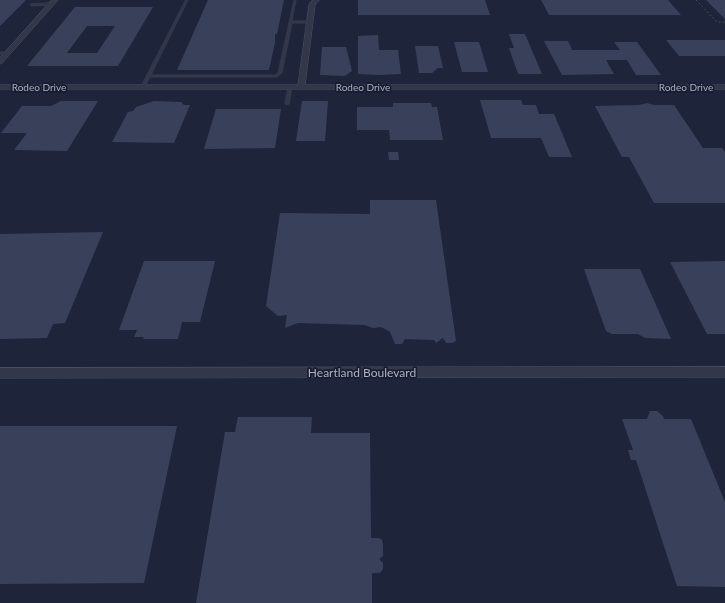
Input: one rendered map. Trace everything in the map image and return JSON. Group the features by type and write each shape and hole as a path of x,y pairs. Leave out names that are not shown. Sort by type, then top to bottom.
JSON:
{"street":[{"path":"301,87 312,6 316,0"},
{"path":"0,62 54,2"},
{"name":"Rodeo Drive","path":"0,88 725,87"},
{"name":"Heartland Boulevard","path":"0,373 725,372"}],"lane":[{"path":"143,87 187,0"},
{"path":"149,76 276,76 280,72 295,0"},
{"path":"32,5 54,2"},
{"path":"290,22 310,22"},
{"path":"0,53 8,53"},
{"path":"287,104 290,87"}],"path":[{"path":"696,0 717,22 725,22"}],"building":[{"path":"0,0 26,0 0,26"},
{"path":"208,0 284,0 277,34 275,34 275,43 269,70 177,70"},
{"path":"358,0 485,0 490,15 358,15"},
{"path":"541,0 668,0 681,15 549,15"},
{"path":"706,0 725,0 725,19"},
{"path":"75,7 153,7 118,66 27,66","holes":["87,26 115,26 97,53 67,53"]},
{"path":"509,34 525,34 542,74 518,74 509,48 514,48"},
{"path":"378,35 379,50 398,50 401,74 358,74 358,36"},
{"path":"666,40 725,40 725,56 679,56"},
{"path":"544,41 568,41 572,50 620,50 614,42 637,42 661,75 636,75 627,60 606,60 614,74 562,75"},
{"path":"454,42 479,42 488,72 462,72"},
{"path":"415,46 438,46 443,68 438,68 432,73 419,73"},
{"path":"322,47 346,47 352,71 345,76 320,75"},
{"path":"480,100 521,100 523,105 536,105 539,114 554,114 572,157 549,157 541,138 491,138"},
{"path":"61,101 98,101 67,151 14,150 27,133 1,133 22,106 51,106"},
{"path":"154,101 181,102 184,105 190,105 174,143 112,142 128,112 133,111 136,107"},
{"path":"302,101 328,101 325,141 296,141"},
{"path":"393,103 431,103 432,107 437,107 443,140 390,140 389,130 357,130 357,107 393,107"},
{"path":"647,103 654,105 674,105 703,148 722,148 725,152 725,203 654,203 629,157 622,157 595,106 639,105"},
{"path":"216,109 281,109 275,148 204,149"},
{"path":"388,152 398,152 399,160 389,160"},
{"path":"370,200 436,200 456,341 446,343 443,338 436,343 434,340 405,339 402,344 395,344 390,332 381,327 373,328 365,325 298,323 285,328 287,315 278,316 266,306 280,213 370,214"},
{"path":"103,232 65,323 53,324 47,338 0,339 0,234"},
{"path":"144,261 215,261 200,322 182,322 178,339 143,339 144,337 134,337 137,330 119,330"},
{"path":"725,261 725,334 707,334 670,262"},
{"path":"584,269 640,269 671,339 645,338 638,334 612,334 606,331"},
{"path":"650,411 657,411 663,416 664,419 691,419 725,502 725,587 677,586 636,460 631,460 628,450 633,450 622,419 647,419"},
{"path":"238,417 312,417 311,433 370,433 371,538 379,538 382,540 383,545 383,556 379,559 383,563 383,569 380,573 372,573 372,603 196,603 225,432 235,432"},
{"path":"0,426 177,426 144,583 0,584"}]}
